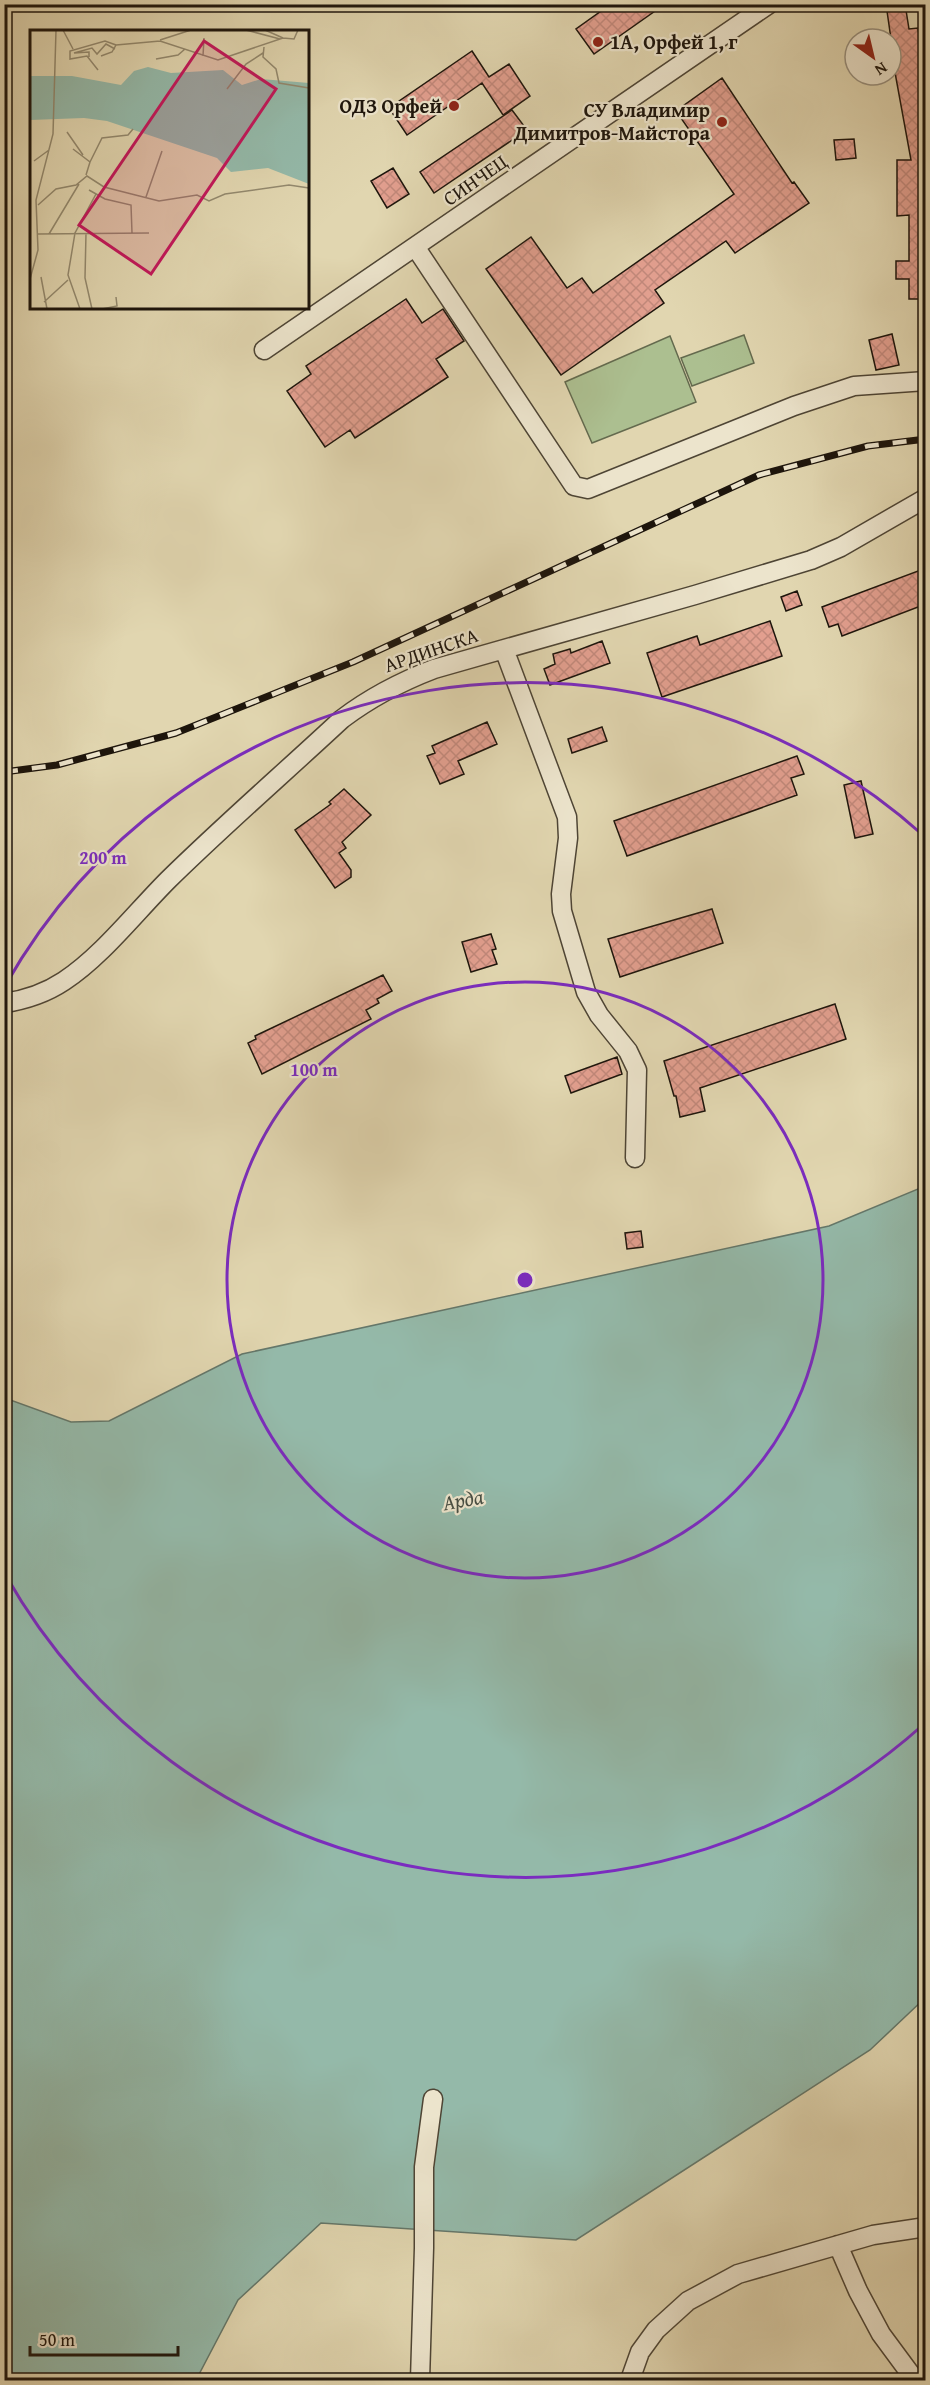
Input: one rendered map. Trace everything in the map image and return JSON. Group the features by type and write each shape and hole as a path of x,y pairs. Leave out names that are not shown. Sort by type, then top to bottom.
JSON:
{"street":[{"name":"СИНЧЕЦ","path":"264,350 769,4"},
{"path":"416,248 574,486 588,489 794,406 855,386 926,381"},
{"name":"АРДИНСКА","path":"4,1003 42,993 64,981 88,962 169,879 342,719 367,700 398,683 434,669 811,560 841,547 926,498"},
{"path":"504,649 567,817 568,838 561,894 562,911 586,992 599,1015 628,1051 637,1070 635,1158"},
{"path":"420,2380 424,2167 433,2099"},
{"path":"630,2380 640,2352 656,2330 688,2301 738,2274 873,2235 926,2227"},
{"path":"838,2245 858,2291 881,2334 915,2380"}],"shaded area":[{"path":"744,335 754,363 692,386 681,358"},
{"path":"670,336 696,402 592,443 565,382"}],"water":[{"name":"Арда","path":"925,1186 925,1998 870,2050 576,2240 321,2223 238,2300 196,2380 5,2380 5,1398 71,1422 109,1421 242,1354 829,1226"}],"building":[{"name":"1А, Орфей 1, г","path":"611,4 665,4 594,54 576,29"},
{"path":"886,4 905,4 909,29 918,28 923,63 921,63 926,93 926,299 909,299 909,279 896,279 896,261 909,261 909,215 897,216 897,160 911,160 898,87 903,87 903,27 889,27"},
{"path":"472,51 489,77 509,64 530,96 503,115 482,83 407,135 389,108"},
{"path":"722,78 792,183 794,182 809,203 735,253 726,241 655,290 664,303 561,375 486,269 531,237 567,288 582,278 593,293 734,194 676,111"},
{"path":"512,110 527,130 434,193 420,172"},
{"path":"854,139 856,158 836,160 834,140"},
{"path":"393,168 409,194 387,208 371,181"},
{"path":"406,299 422,323 443,309 464,341 436,359 448,377 355,438 350,430 325,447 287,391 311,374 306,366"},
{"path":"892,334 899,365 876,370 869,340"},
{"path":"926,568 926,604 842,636 838,624 829,627 822,607"},
{"path":"797,591 802,605 786,611 781,597"},
{"path":"770,621 782,656 662,697 647,653 697,636 700,645"},
{"path":"602,641 610,663 550,685 544,669 555,664 553,654 570,649 571,653"},
{"path":"487,722 497,744 458,761 464,774 440,784 427,756 435,753 432,746"},
{"path":"602,727 607,741 572,753 568,739"},
{"path":"797,756 804,774 791,778 797,795 627,856 614,821"},
{"path":"861,781 873,834 855,838 844,785"},
{"path":"344,789 371,815 342,842 346,848 339,853 351,870 351,877 335,888 295,830 331,804 329,802"},
{"path":"712,909 723,943 620,977 608,939"},
{"path":"491,934 496,949 492,950 497,964 471,972 462,942"},
{"path":"383,975 392,991 377,999 379,1003 366,1010 371,1019 262,1074 248,1043 256,1039 255,1036"},
{"path":"835,1004 846,1039 700,1088 705,1111 680,1117 676,1096 674,1096 664,1061"},
{"path":"617,1057 622,1074 571,1093 565,1076"},
{"path":"641,1231 643,1247 627,1249 625,1233"}],"railway":[{"path":"4,772 57,765 176,733 353,662 759,475 868,446 926,439"}],"place":[{"name":"1А, Орфей 1, г","path":"598,42"},
{"name":"ОДЗ Орфей","path":"454,106"},
{"name":"СУ Владимир Димитров-Майстора","path":"722,122"}]}
